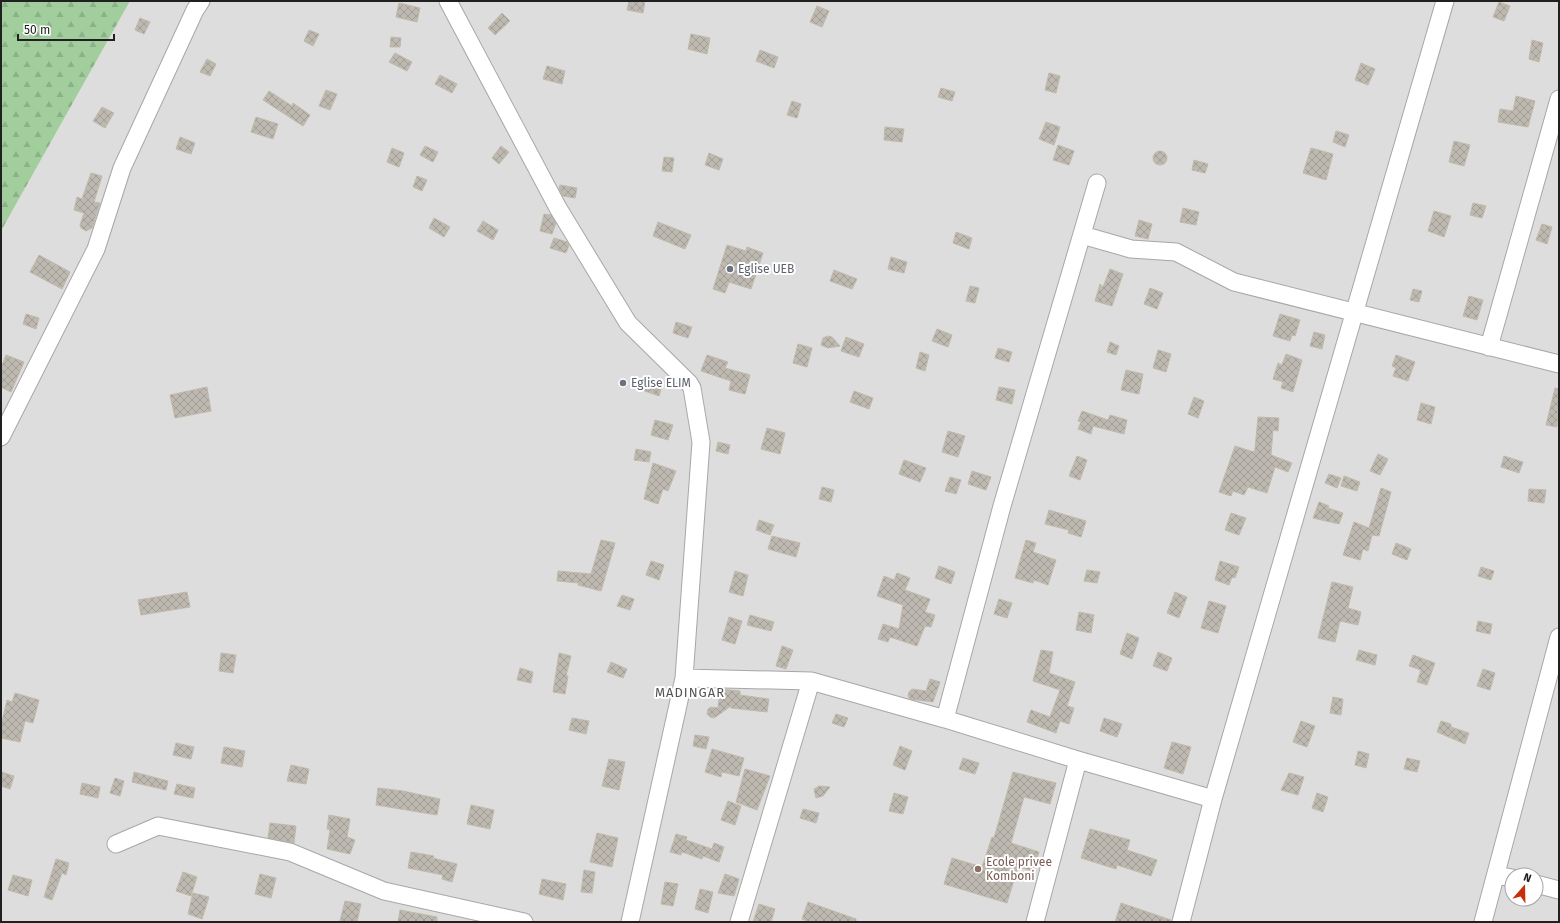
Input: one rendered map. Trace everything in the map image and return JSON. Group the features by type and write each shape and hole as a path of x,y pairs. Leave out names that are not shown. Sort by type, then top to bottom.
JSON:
{"street":[{"path":"1,437 96,249 122,168 195,10 201,1"},
{"path":"448,1 558,208 628,323 689,383 692,388 701,442 684,678 630,922"},
{"path":"1182,922 1213,799 1356,312 1445,1"},
{"path":"1489,347 1559,99"},
{"path":"945,719 1002,506 1097,183"},
{"path":"1082,235 1131,250 1176,252 1234,282 1559,364"},
{"path":"1506,867 1559,637"},
{"path":"684,678 811,682 945,719 1078,760 1213,799"},
{"path":"739,922 811,682"},
{"path":"1034,922 1078,760"},
{"path":"116,844 158,826 290,852 384,891 524,922"},
{"path":"1483,922 1504,877"},
{"path":"1544,886 1559,890"}],"shaded area":[{"path":"130,1 1559,1 1559,922 1,922 1,231"}],"green space":[{"path":"1,1 130,1 1,231"}],"building":[{"path":"629,1 645,1 643,13 627,10"},
{"path":"1499,2 1510,6 1504,21 1493,17"},
{"path":"399,3 420,8 417,22 396,17"},
{"path":"817,6 829,11 822,27 810,22"},
{"path":"502,13 510,21 495,35 488,28"},
{"path":"140,18 150,22 144,34 135,30"},
{"path":"309,30 319,34 313,46 304,41"},
{"path":"691,34 710,38 707,54 688,49"},
{"path":"391,37 401,38 400,47 390,47"},
{"path":"1532,40 1543,43 1539,62 1529,59"},
{"path":"760,50 778,57 774,68 756,61"},
{"path":"395,53 412,62 407,71 389,62"},
{"path":"207,59 216,64 210,76 200,72"},
{"path":"1361,63 1375,69 1368,85 1355,80"},
{"path":"547,66 565,71 562,84 543,79"},
{"path":"1049,73 1060,76 1056,93 1045,90"},
{"path":"440,75 457,84 452,93 435,84"},
{"path":"941,88 955,92 952,101 938,97"},
{"path":"326,90 337,94 330,110 319,106"},
{"path":"269,91 292,106 293,103 310,115 303,126 263,100"},
{"path":"1516,96 1535,101 1528,127 1498,122 1500,109 1513,111"},
{"path":"792,101 801,104 797,118 787,115"},
{"path":"102,107 114,113 105,128 93,121"},
{"path":"256,117 278,124 273,139 251,132"},
{"path":"1046,122 1060,127 1054,145 1039,139"},
{"path":"885,127 904,129 902,142 884,140"},
{"path":"1336,131 1349,135 1345,147 1333,142"},
{"path":"180,137 195,143 191,154 176,149"},
{"path":"1454,141 1470,145 1464,166 1449,162"},
{"path":"1058,145 1074,151 1069,165 1053,160"},
{"path":"425,146 438,152 433,162 420,155"},
{"path":"501,146 509,152 499,164 492,158"},
{"path":"392,148 404,153 399,167 387,162"},
{"path":"1311,148 1333,154 1326,180 1303,173"},
{"path":"1157,151 1163,151 1167,155 1167,161 1163,165 1157,165 1153,161 1153,155"},
{"path":"709,153 723,159 719,170 705,165"},
{"path":"664,157 674,158 672,172 662,171"},
{"path":"1194,160 1208,164 1205,173 1192,170"},
{"path":"91,173 102,176 94,202 100,203 92,228 86,231 81,228 80,225 84,213 74,210 77,197 82,199"},
{"path":"417,176 427,180 422,191 413,187"},
{"path":"560,185 577,188 575,198 563,196 559,189"},
{"path":"1473,203 1486,206 1482,218 1470,215"},
{"path":"1183,208 1199,212 1196,225 1180,222"},
{"path":"1434,211 1451,216 1444,237 1428,231"},
{"path":"544,214 551,215 556,223 552,234 540,231"},
{"path":"434,218 450,227 444,237 429,228"},
{"path":"1139,220 1152,224 1148,239 1135,236"},
{"path":"483,221 498,230 493,240 477,231"},
{"path":"658,222 691,235 685,249 653,236"},
{"path":"1542,224 1552,227 1547,244 1536,240"},
{"path":"956,232 972,238 969,249 953,243"},
{"path":"554,238 567,242 569,245 566,253 550,248"},
{"path":"727,245 746,251 747,247 763,253 751,289 729,282 725,293 713,289"},
{"path":"39,255 70,272 62,289 30,272"},
{"path":"891,257 907,262 904,273 888,269"},
{"path":"1110,269 1123,274 1112,306 1095,301 1100,284 1103,287"},
{"path":"834,270 857,279 852,289 830,281"},
{"path":"970,286 979,288 975,303 966,301"},
{"path":"1150,288 1163,293 1157,309 1144,304"},
{"path":"1413,289 1422,291 1419,302 1410,300"},
{"path":"1469,296 1483,300 1477,320 1463,316"},
{"path":"26,314 39,318 36,329 23,324"},
{"path":"1280,314 1300,320 1295,336 1292,335 1290,341 1273,336"},
{"path":"676,322 692,327 688,338 673,333"},
{"path":"937,329 952,335 948,347 932,341"},
{"path":"1314,332 1325,335 1322,349 1310,346"},
{"path":"828,336 832,337 840,346 828,348 821,345 823,338"},
{"path":"846,337 864,344 859,357 841,351"},
{"path":"1110,342 1119,346 1116,355 1107,352"},
{"path":"798,344 812,348 807,367 793,363"},
{"path":"998,348 1012,352 1009,362 995,358"},
{"path":"1158,350 1171,354 1166,372 1153,368"},
{"path":"920,352 929,355 925,371 916,368"},
{"path":"1286,354 1302,360 1293,392 1281,388 1283,382 1273,379 1278,363 1282,365"},
{"path":"6,355 24,362 11,392 1,387 1,368"},
{"path":"707,355 728,362 725,368 750,375 745,394 729,390 731,381 701,371"},
{"path":"1396,355 1415,362 1408,381 1393,376 1396,368 1392,366"},
{"path":"1126,370 1143,374 1139,394 1121,390"},
{"path":"645,381 662,386 659,396 642,390"},
{"path":"207,387 211,411 175,418 170,395"},
{"path":"999,387 1015,390 1012,404 996,400"},
{"path":"1555,388 1559,389 1557,427 1546,425"},
{"path":"854,391 873,398 869,409 850,402"},
{"path":"1194,397 1204,401 1198,418 1188,414"},
{"path":"1421,403 1435,407 1431,424 1417,420"},
{"path":"1082,411 1108,420 1110,415 1127,420 1124,434 1093,426 1091,434 1078,429 1081,422 1078,421"},
{"path":"1258,417 1279,418 1278,431 1273,430 1271,455 1292,463 1288,472 1275,467 1267,493 1248,487 1244,495 1233,491 1231,496 1219,492 1235,446 1254,452"},
{"path":"655,420 673,425 668,440 651,435"},
{"path":"767,428 785,433 780,454 761,449"},
{"path":"948,431 965,436 958,457 942,452"},
{"path":"718,442 730,445 728,454 716,451"},
{"path":"636,449 651,452 649,462 634,460"},
{"path":"1378,454 1388,459 1380,475 1370,471"},
{"path":"1077,456 1087,460 1080,480 1069,476"},
{"path":"1504,456 1523,462 1519,473 1501,467"},
{"path":"904,460 926,468 920,482 899,474"},
{"path":"653,463 676,471 668,491 663,489 658,504 644,499"},
{"path":"972,471 991,477 986,490 968,484"},
{"path":"1329,474 1341,478 1337,488 1325,483"},
{"path":"1344,476 1360,482 1357,491 1341,486"},
{"path":"950,477 961,480 956,494 945,491"},
{"path":"822,487 834,490 831,502 819,499"},
{"path":"1381,488 1391,492 1379,536 1372,535 1368,551 1363,549 1360,560 1343,555 1354,522 1369,528"},
{"path":"1529,489 1546,490 1544,503 1528,501"},
{"path":"1319,502 1329,506 1328,508 1343,513 1339,524 1313,518"},
{"path":"1049,510 1086,521 1081,537 1068,533 1069,530 1045,524"},
{"path":"1231,513 1246,518 1239,535 1225,530"},
{"path":"759,520 774,525 770,535 756,530"},
{"path":"772,536 800,543 796,557 768,549"},
{"path":"601,540 615,543 601,591 578,585 579,583 557,581 558,571 591,574"},
{"path":"1026,540 1036,543 1033,552 1056,560 1048,585 1034,580 1033,583 1015,578"},
{"path":"1396,543 1411,549 1407,560 1392,554"},
{"path":"651,561 664,565 659,580 646,575"},
{"path":"1220,561 1239,567 1235,578 1232,577 1229,585 1215,580"},
{"path":"939,566 955,572 951,584 935,578"},
{"path":"1481,567 1494,571 1491,580 1478,576"},
{"path":"1087,570 1100,572 1097,583 1084,581"},
{"path":"735,571 748,575 743,596 729,592"},
{"path":"897,573 910,578 905,590 930,599 925,612 935,615 931,627 925,626 917,646 890,637 888,642 878,639 883,624 899,629 903,605 877,596 884,576 894,580"},
{"path":"1332,582 1353,587 1348,608 1361,612 1358,625 1340,621 1335,642 1318,638"},
{"path":"187,592 190,607 141,615 138,600"},
{"path":"1175,592 1187,597 1179,618 1167,613"},
{"path":"622,595 634,599 630,610 617,606"},
{"path":"999,599 1012,603 1007,618 994,614"},
{"path":"1209,601 1226,606 1218,633 1201,628"},
{"path":"1079,612 1094,615 1091,633 1076,630"},
{"path":"750,615 774,622 771,631 747,625"},
{"path":"729,617 742,621 735,644 722,640"},
{"path":"1478,621 1492,624 1490,634 1476,631"},
{"path":"1127,633 1139,638 1132,659 1120,654"},
{"path":"782,646 793,650 786,669 776,666"},
{"path":"1041,650 1053,652 1049,673 1075,682 1067,706 1074,708 1069,724 1060,721 1056,733 1027,722 1031,710 1050,717 1060,690 1033,681"},
{"path":"1359,650 1377,655 1375,665 1356,660"},
{"path":"1158,652 1172,658 1167,671 1153,666"},
{"path":"221,653 236,655 233,673 219,671"},
{"path":"559,653 571,656 566,676 568,676 565,694 553,692"},
{"path":"1413,655 1435,663 1427,685 1417,682 1421,670 1409,666"},
{"path":"611,662 627,669 623,678 607,672"},
{"path":"520,668 533,672 531,683 517,680"},
{"path":"1483,669 1495,673 1490,690 1477,686"},
{"path":"930,679 940,682 933,702 910,699 908,696 912,689 926,691"},
{"path":"720,689 740,691 740,695 769,699 767,712 731,708 731,706 714,718 710,717 707,714 708,709 711,707 718,708"},
{"path":"15,693 39,700 33,723 25,721 20,742 1,738 1,726 7,700 12,702"},
{"path":"1333,697 1343,699 1341,715 1330,713"},
{"path":"836,714 848,718 844,727 832,723"},
{"path":"572,718 589,721 586,734 569,730"},
{"path":"1104,718 1122,724 1117,737 1100,731"},
{"path":"1301,721 1315,726 1307,747 1293,742"},
{"path":"1441,721 1451,724 1451,727 1469,733 1465,744 1437,732"},
{"path":"695,735 709,737 706,749 693,746"},
{"path":"1172,742 1191,747 1183,774 1164,768"},
{"path":"176,743 194,747 191,759 173,755"},
{"path":"900,746 912,751 905,770 893,765"},
{"path":"224,747 245,751 242,767 221,763"},
{"path":"712,749 744,758 739,776 722,772 721,777 705,772"},
{"path":"1358,751 1369,754 1366,768 1355,765"},
{"path":"963,758 979,763 975,774 959,769"},
{"path":"1407,758 1420,761 1417,772 1404,769"},
{"path":"609,759 625,762 619,790 602,786"},
{"path":"291,765 309,769 306,784 287,781"},
{"path":"745,769 770,776 757,810 736,802"},
{"path":"1,772 14,776 10,789 1,786"},
{"path":"134,772 168,781 166,790 132,782"},
{"path":"1013,772 1056,783 1050,804 1024,797 1011,843 1039,852 1033,871 1018,867 1007,903 944,884 952,858 982,867 992,837 994,838"},
{"path":"1289,773 1304,777 1298,795 1281,790"},
{"path":"115,778 124,781 120,796 110,793"},
{"path":"82,783 100,787 98,798 80,794"},
{"path":"177,784 195,788 193,798 174,794"},
{"path":"819,786 830,787 823,796 816,798 814,789"},
{"path":"378,788 403,791 440,799 437,815 376,805"},
{"path":"894,793 908,797 903,814 889,811"},
{"path":"1317,793 1328,797 1323,812 1312,808"},
{"path":"728,801 741,806 735,825 721,820"},
{"path":"471,805 494,810 490,829 467,824"},
{"path":"803,809 819,813 816,823 800,818"},
{"path":"329,815 350,819 347,837 355,840 350,854 327,849 330,830 327,829"},
{"path":"270,823 296,826 294,843 268,838"},
{"path":"1090,829 1130,840 1127,850 1157,860 1151,876 1117,865 1116,869 1081,858"},
{"path":"597,833 618,838 612,867 590,862"},
{"path":"676,834 687,837 686,840 712,849 714,843 724,847 719,862 703,856 702,859 682,852 681,855 670,852"},
{"path":"411,852 434,856 433,858 457,864 452,882 442,879 443,875 408,868"},
{"path":"56,859 69,863 66,875 62,873 52,900 44,897"},
{"path":"584,870 595,872 592,893 581,892"},
{"path":"183,872 197,877 191,896 176,891"},
{"path":"260,874 276,878 271,898 255,894"},
{"path":"725,874 739,879 734,896 718,893"},
{"path":"13,875 32,880 28,896 8,890"},
{"path":"542,879 566,884 563,900 539,894"},
{"path":"665,882 678,884 673,906 661,904"},
{"path":"700,889 713,892 708,913 695,909"},
{"path":"193,893 209,897 202,919 188,914"},
{"path":"345,901 361,904 357,922 340,921"},
{"path":"808,902 856,919 856,922 810,922 802,919"},
{"path":"1121,903 1171,920 1170,922 1115,922"},
{"path":"759,904 775,909 771,922 753,922"},
{"path":"400,910 437,917 437,922 398,922"}],"place":[{"name":"Eglise UEB","path":"730,269"},
{"name":"Eglise ELIM","path":"623,383"},
{"name":"Ecole privee Komboni","path":"978,869"}],"district":[{"name":"MADINGAR","path":"690,692"}]}
